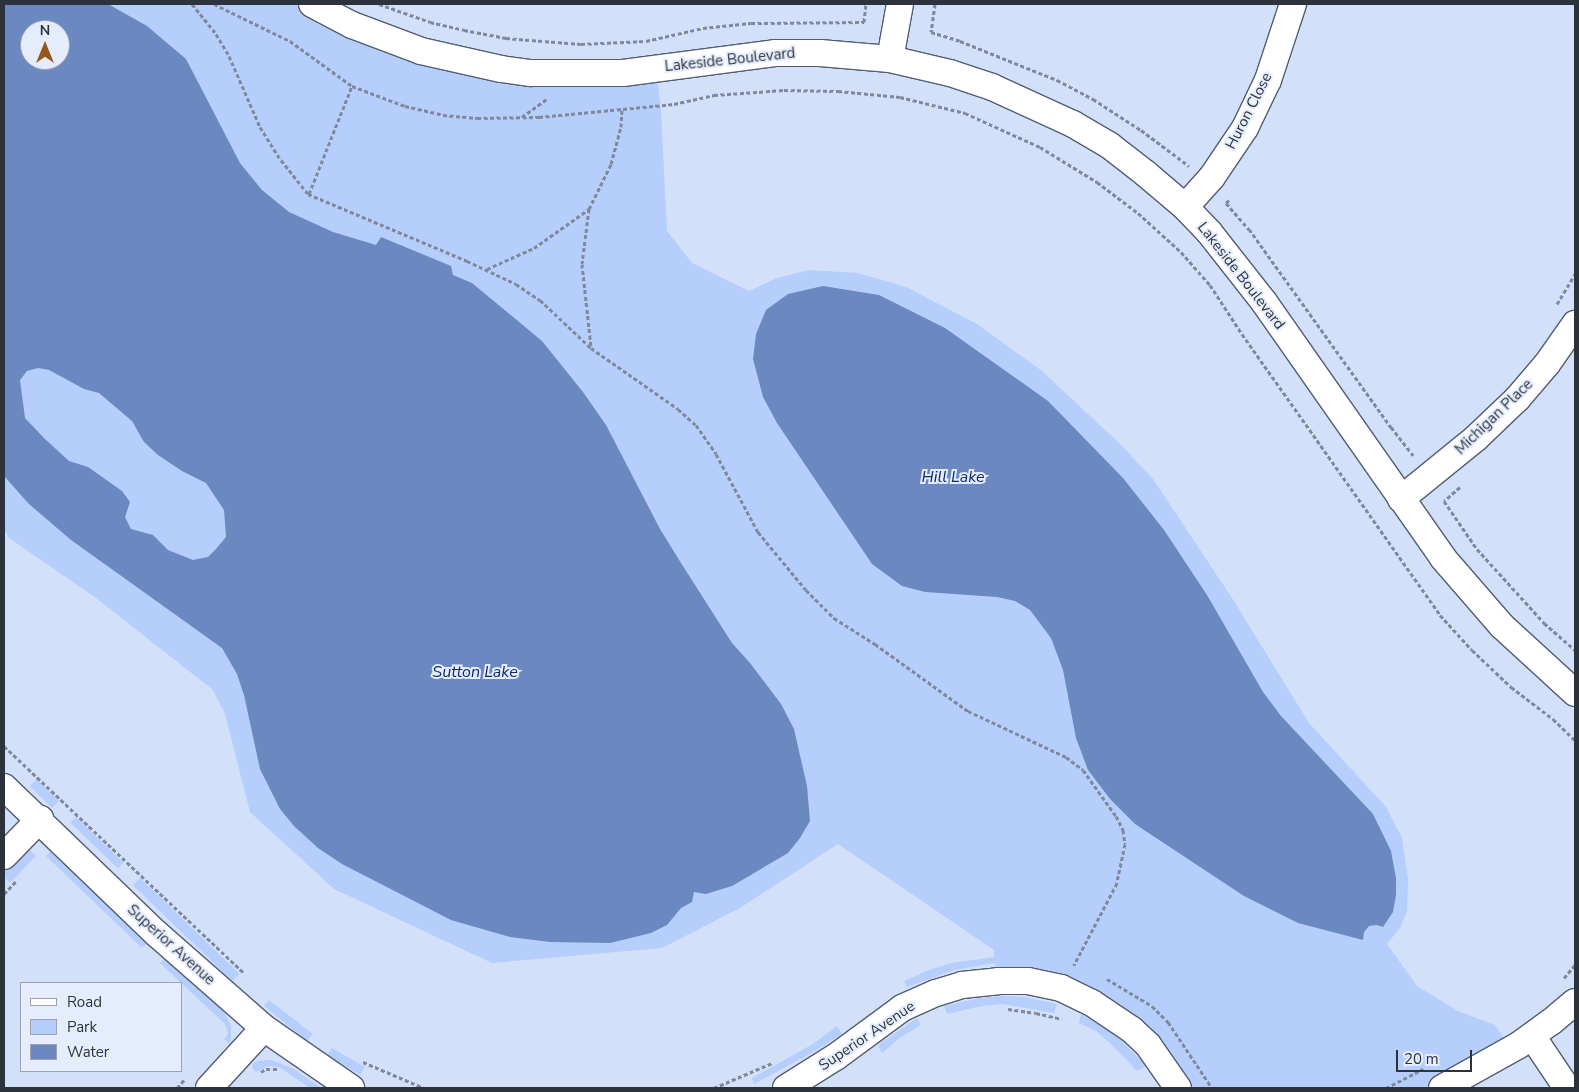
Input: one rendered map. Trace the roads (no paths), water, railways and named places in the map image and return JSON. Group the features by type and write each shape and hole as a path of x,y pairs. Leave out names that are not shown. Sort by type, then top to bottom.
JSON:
{"street":[{"name":"Lakeside Boulevard","path":"312,4 352,25 421,51 501,69 531,73 623,73 774,53 820,53 890,60 950,73 1033,104 1109,145 1185,208 1237,266 1444,558 1502,626 1575,693"},
{"path":"890,60 900,4"},
{"name":"Huron Close","path":"1185,208 1212,177 1245,128 1268,80 1293,4"},
{"name":"Michigan Place","path":"1401,499 1476,438 1517,399 1547,364 1575,324"},
{"name":"Superior Avenue","path":"4,786 157,934 264,1028 351,1088"},
{"path":"4,856 40,819"},
{"name":"Superior Avenue","path":"786,1088 837,1056 902,1008 920,1000 962,985 1028,981 1061,988 1092,1003 1132,1030 1148,1045 1178,1088"},
{"path":"1471,1088 1536,1043 1575,1002"},
{"path":"1442,1088 1575,1025"},
{"path":"209,1088 264,1028"},
{"path":"1536,1043 1567,1088"}],"water":[{"name":"Sutton Lake","path":"4,4 108,4 147,26 186,59 240,163 262,190 289,212 333,232 376,245 381,237 451,266 453,275 472,283 542,341 583,392 606,425 660,529 732,643 750,663 781,704 794,729 807,786 810,821 788,853 732,886 706,894 694,892 692,902 681,908 667,925 651,933 610,943 550,942 510,937 451,920 342,864 318,848 294,826 280,809 260,769 244,695 237,674 222,648 71,540 29,504 4,476","holes":["38,368 49,370 84,389 99,393 132,421 144,442 158,455 182,471 206,483 224,510 226,537 208,557 193,560 168,550 153,535 131,529 125,517 130,502 122,491 88,467 69,461 25,418 20,380 27,371"]},
{"name":"Hill Lake","path":"823,286 879,295 945,328 1048,401 1123,478 1164,530 1207,595 1263,692 1281,716 1373,814 1391,851 1396,878 1393,912 1383,927 1377,925 1369,926 1364,932 1363,940 1298,923 1244,896 1135,824 1110,799 1088,770 1076,738 1063,670 1051,638 1030,610 1015,601 997,597 925,592 902,586 872,564 777,423 763,397 753,359 756,334 766,310 788,294"}]}
